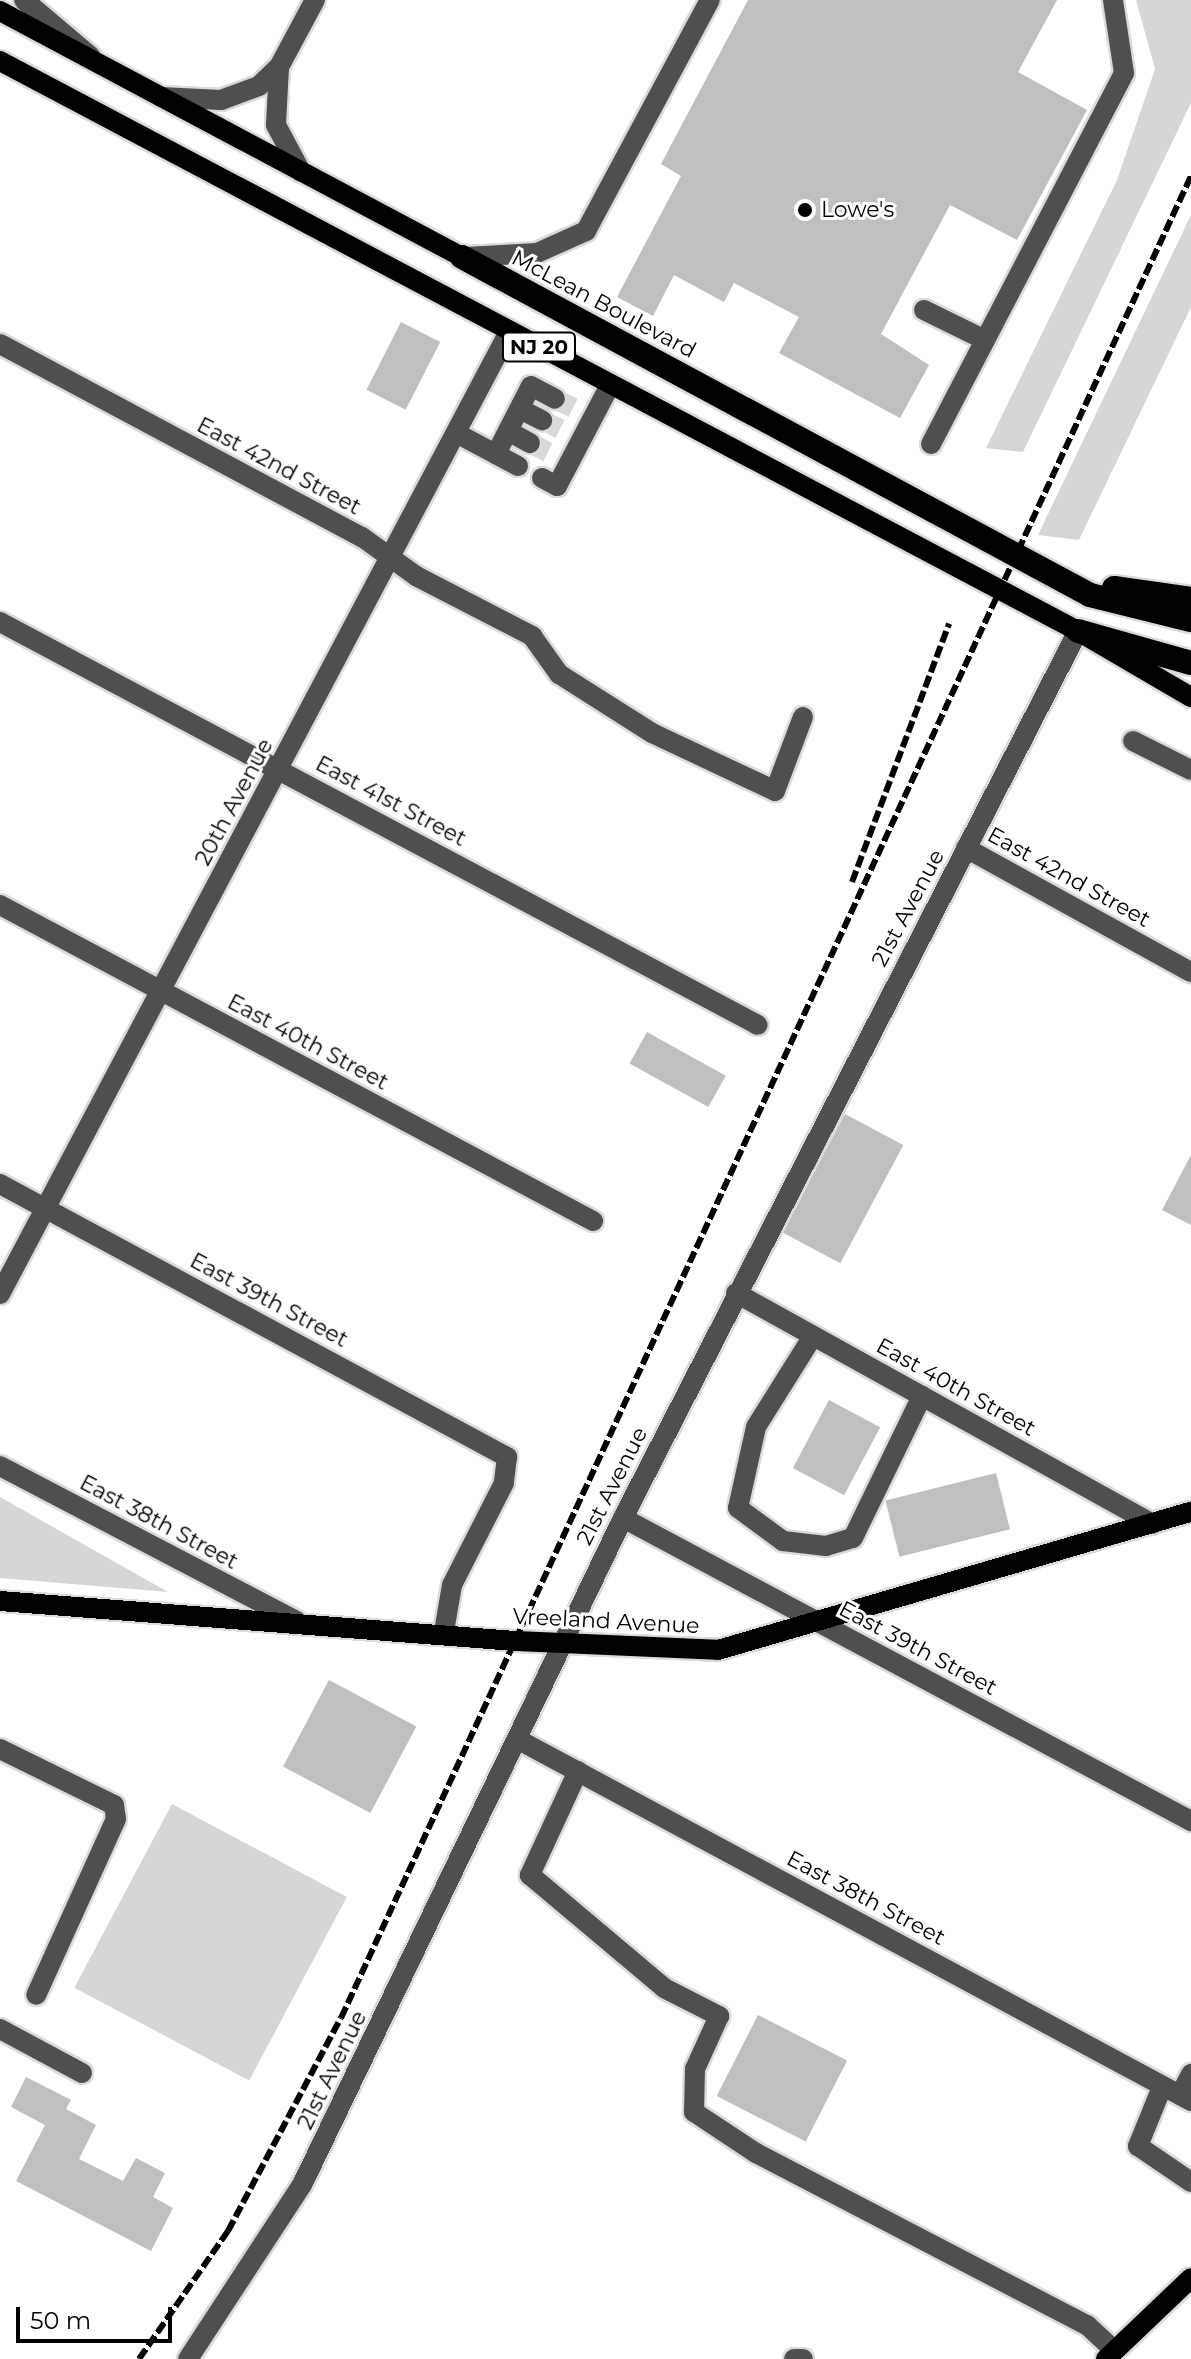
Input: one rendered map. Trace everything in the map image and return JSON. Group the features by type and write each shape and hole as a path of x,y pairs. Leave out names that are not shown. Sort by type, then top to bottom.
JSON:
{"highway":[{"name":"McLean Boulevard","path":"462,257 1044,567 1090,595 1191,620"},
{"path":"1044,567 1115,588 1191,599"},
{"name":"NJ 20","path":"1078,631 1191,663"}],"main road":[{"name":"McLean Boulevard","path":"0,11 462,257"},
{"name":"NJ 20","path":"0,61 1078,631"},
{"path":"1078,631 1191,697"},
{"name":"Vreeland Avenue","path":"0,1601 562,1642 718,1650 1191,1512"},
{"path":"1115,2356 1191,2278"}],"street":[{"path":"24,0 95,62"},
{"path":"161,97 221,100 259,86 279,67 315,0"},
{"path":"462,257 505,260 566,246 586,231 710,0"},
{"path":"931,444 1124,73 1113,0"},
{"path":"279,67 276,125 301,172"},
{"path":"924,310 985,340"},
{"name":"20th Avenue","path":"0,1294 458,434 509,332"},
{"name":"East 42nd Street","path":"0,344 532,636 559,674 652,733 775,791 803,717"},
{"path":"549,482 586,414 610,385"},
{"path":"496,454 531,386 555,399"},
{"path":"520,409 542,420"},
{"path":"508,431 530,443"},
{"path":"458,434 518,466"},
{"name":"East 41st Street","path":"0,622 758,1025"},
{"name":"21st Avenue","path":"188,2359 302,2185 623,1518 1078,631"},
{"path":"1133,741 1191,770"},
{"name":"East 42nd Street","path":"966,848 1191,972"},
{"name":"East 40th Street","path":"0,905 593,1221"},
{"name":"East 39th Street","path":"0,1184 489,1444 509,1465 452,1585 444,1632"},
{"name":"East 40th Street","path":"736,1293 1152,1524"},
{"path":"813,1336 756,1427 738,1508 783,1541 826,1546 853,1538 922,1396"},
{"name":"East 38th Street","path":"0,1466 296,1621"},
{"name":"East 39th Street","path":"623,1518 1191,1821"},
{"name":"East 38th Street","path":"517,1739 1177,2094"},
{"path":"0,1749 114,1805 116,1819 36,1995"},
{"path":"578,1771 530,1875 664,1988 719,2016 695,2069 694,2112 756,2153 1087,2325 1115,2356"},
{"path":"0,2029 82,2073"},
{"path":"1191,2074 1138,2146 1191,2182"},
{"path":"794,2359 803,2359"}],"shaded area":[{"path":"1136,0 1191,0 1191,103 1023,452 986,448 1117,180 1155,69"},
{"path":"1191,215 1191,307 1079,540 1038,535"},
{"path":"0,1497 168,1592 0,1578"},
{"path":"172,1804 347,1897 249,2081 74,1988"}],"building":[{"name":"Lowe's","path":"748,0 1057,0 1018,72 1087,110 1017,240 950,205 881,334 929,365 900,418 779,353 799,317 734,283 724,302 674,275 653,316 617,297 681,176 661,164"},
{"path":"401,322 440,342 406,410 366,390"},
{"path":"647,1032 726,1076 708,1107 630,1063"},
{"path":"845,1114 903,1145 840,1263 782,1232"},
{"path":"1191,1155 1191,1225 1162,1210"},
{"path":"829,1400 880,1427 844,1495 793,1468"},
{"path":"996,1473 1010,1529 899,1557 885,1501"},
{"path":"329,1680 416,1726 370,1813 283,1767"},
{"path":"758,2015 847,2060 806,2141 717,2096"},
{"path":"26,2077 71,2100 66,2109 96,2125 79,2159 123,2181 136,2158 165,2173 153,2197 173,2208 151,2251 16,2181 45,2125 11,2107"}],"tunnel":[{"path":"555,399 580,411"},
{"path":"542,420 569,433"},
{"path":"530,443 556,456"}],"railway":[{"path":"139,2359 228,2231 341,2018 1191,176"},
{"path":"852,882 949,624"}],"place":[{"name":"Lowe's","path":"805,210"}]}
